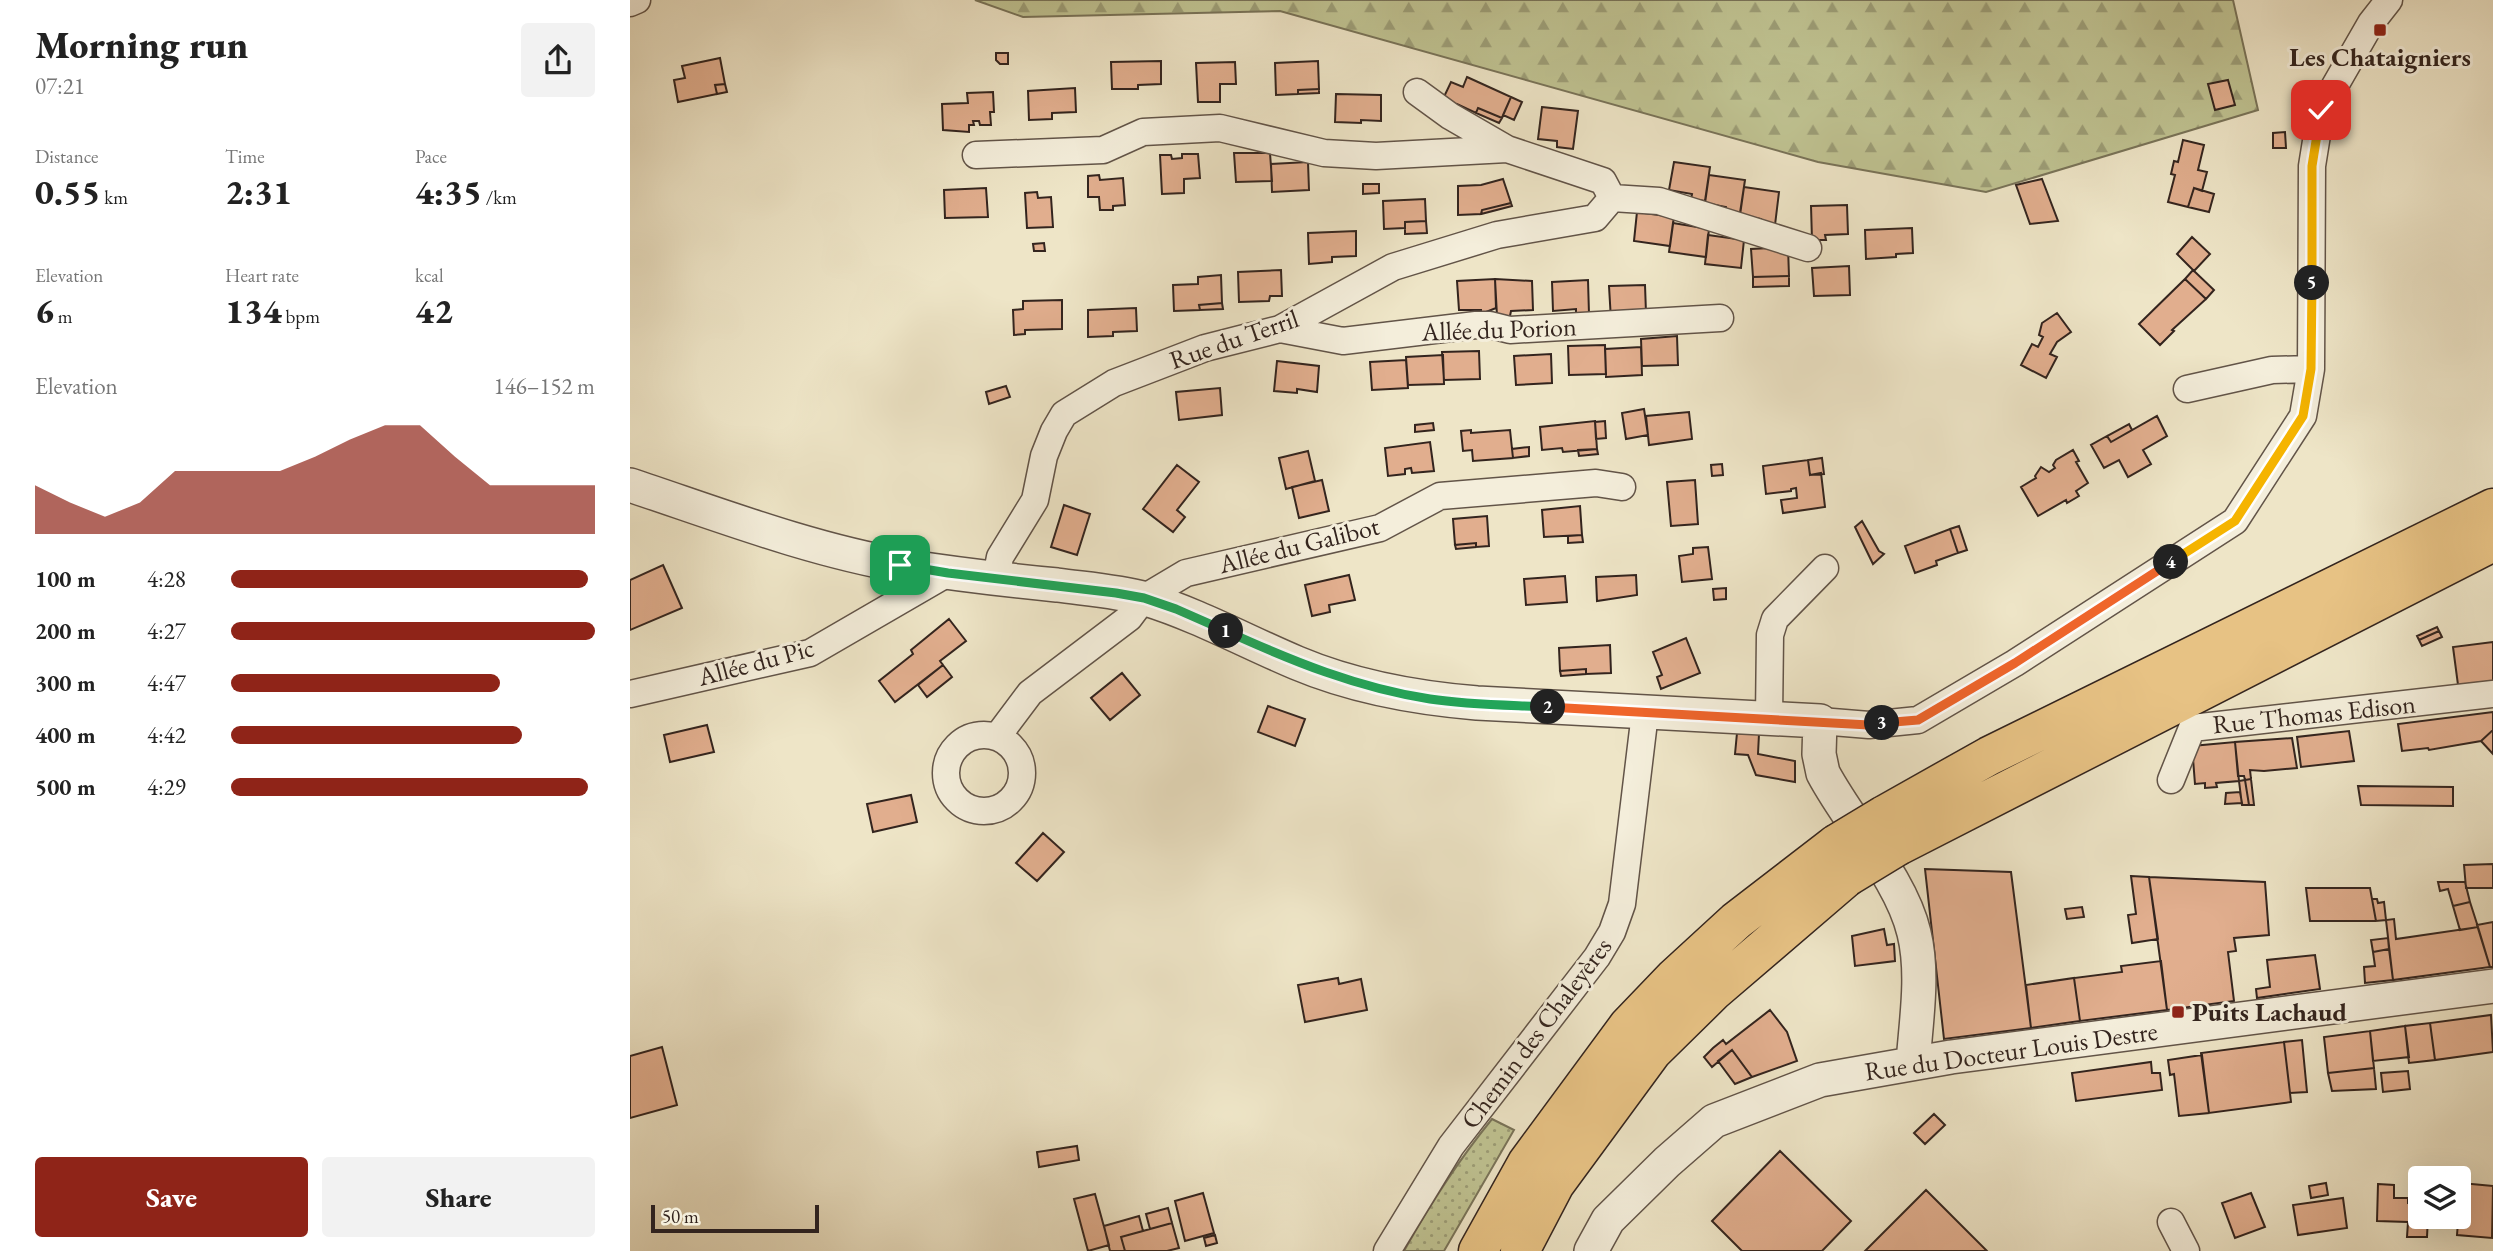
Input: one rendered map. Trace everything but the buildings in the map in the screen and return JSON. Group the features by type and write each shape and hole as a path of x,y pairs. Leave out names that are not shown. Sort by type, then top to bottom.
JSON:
{"highway":[{"path":"1891,831 2002,750 2493,508"},
{"path":"1478,1251 1486,1232 1527,1163 1628,1026 1675,977 1736,921 1891,831 2493,542"},
{"path":"1520,1251 1555,1184 1652,1052 1842,860"}],"street":[{"path":"630,3 637,0"},
{"path":"630,485 770,532 855,555 948,573 1144,598 1176,609 1299,664 1386,691 1432,699 1645,713 1869,725 1918,720 2015,663 2235,521 2303,416 2311,369 2312,166 2321,110 2371,23 2389,0"},
{"path":"1417,92 1450,116 1507,149 1603,181 1612,198 1659,201 1808,248"},
{"path":"976,155 1102,150 1143,132 1220,128 1324,153 1376,156 1507,149"},
{"name":"Rue du Terril","path":"996,578 1000,557 1035,500 1044,456 1064,414 1114,383 1205,348 1280,328 1393,267 1497,235 1595,218 1612,198"},
{"name":"Allée du Porion","path":"1280,328 1343,341 1476,324 1510,330 1720,318"},
{"path":"2187,389 2272,370 2311,369"},
{"name":"Allée du Galibot","path":"997,737 1030,693 1129,618 1144,598 1186,573 1380,528 1440,496 1596,483 1622,487"},
{"path":"1769,718 1770,635 1775,619 1825,568"},
{"name":"Allée du Pic","path":"630,694 810,653 948,573"},
{"name":"Rue Thomas Edison","path":"2171,780 2192,728 2493,694"},
{"name":"Chemin des Chaleyères","path":"1387,1251 1451,1146 1569,996 1612,932 1624,891 1645,713"},
{"path":"1820,722 1819,754 1823,773 1888,876 1913,928 1917,967 1913,1063"},
{"name":"Rue du Docteur Louis Destre","path":"1591,1251 1608,1220 1667,1162 1714,1121 1820,1080 1913,1063 2493,986"},
{"path":"2171,1222 2186,1251"}],"green space":[{"path":"975,0 2233,0 2258,110 1986,192 1818,162 1280,11 1023,17"},
{"path":"1492,1119 1514,1130 1444,1251 1404,1251 1445,1183"}],"place":[{"name":"Les Chataigniers","path":"2380,30"},
{"name":"Puits Lachaud","path":"2178,1012"}],"route":[{"path":"900,565 1144,598 1176,609 1299,664 1386,691 1432,699 1869,725 1918,720 2015,663 2235,521 2303,416 2311,369 2312,166 2321,110"}]}
